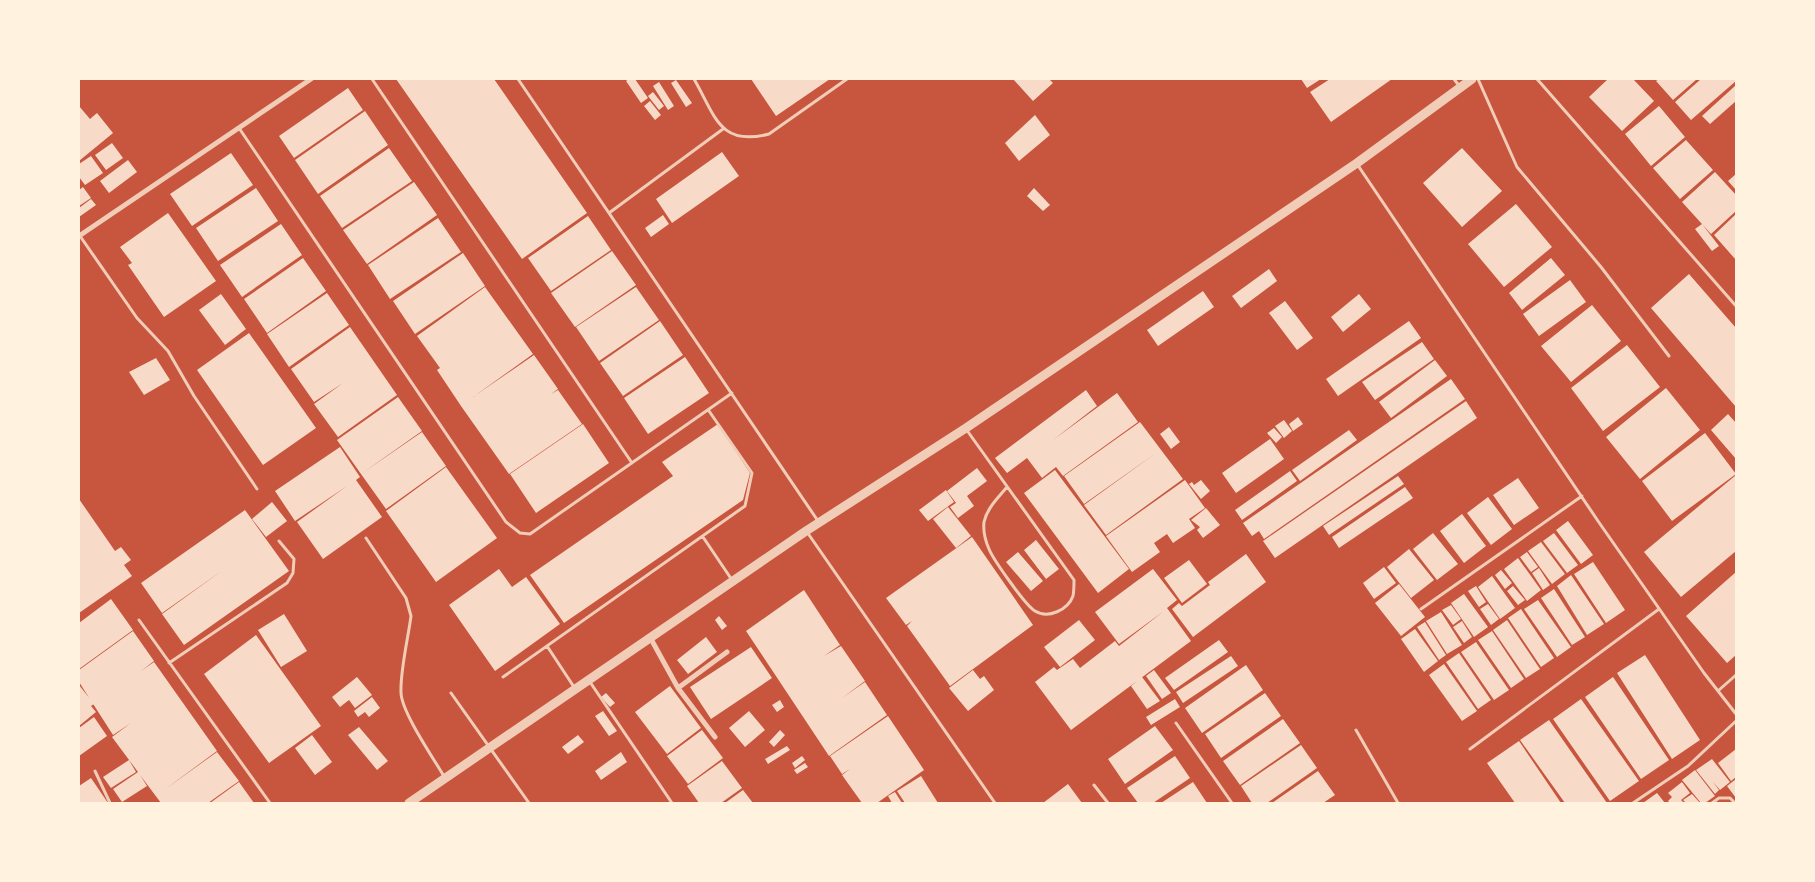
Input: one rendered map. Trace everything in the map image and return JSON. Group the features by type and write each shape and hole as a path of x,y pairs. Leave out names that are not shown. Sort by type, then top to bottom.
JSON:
{"street":[{"path":"79,235 311,79"},
{"path":"409,803 421,800 446,778 806,531 966,428 1357,163 1472,79"},
{"path":"651,639 678,688 715,737"},
{"path":"678,688 726,652"}],"lane":[{"path":"372,79 632,464"},
{"path":"518,79 820,523"},
{"path":"694,79 723,128 737,137 757,137 769,134 847,79"},
{"path":"1454,79 1460,88"},
{"path":"1478,79 1517,167 1601,267 1669,356"},
{"path":"1537,79 1736,306"},
{"path":"239,128 501,514 520,533 530,534 732,394"},
{"path":"609,213 723,128"},
{"path":"1357,163 1659,609 1704,673 1736,714"},
{"path":"79,235 137,318 168,351 194,396 257,489"},
{"path":"503,677 745,506 752,476 750,468 709,411"},
{"path":"966,428 1074,580 1073,594 1069,604 1055,613 1045,614 1035,610 1024,600 989,550 984,535 984,521 990,506 1007,487"},
{"path":"1421,609 1582,496"},
{"path":"806,531 995,803"},
{"path":"702,537 733,581"},
{"path":"366,538 406,598 410,608 411,616 401,693 406,709 425,746 446,778"},
{"path":"169,663 287,583 293,573 294,559 279,541"},
{"path":"1470,748 1659,609"},
{"path":"138,620 270,803"},
{"path":"547,646 576,690"},
{"path":"1719,690 1736,675"},
{"path":"589,681 672,803"},
{"path":"451,693 529,803"},
{"path":"1632,803 1688,766 1736,721"},
{"path":"1176,722 1232,803"},
{"path":"1356,730 1398,803"},
{"path":"95,772 110,803"},
{"path":"1094,784 1108,803"},
{"path":"1712,803 1719,798 1730,798 1735,803"}],"building":[{"path":"396,79 494,79 587,213 522,259"},
{"path":"635,79 648,98 641,103 626,81"},
{"path":"751,79 830,79 776,116"},
{"path":"1013,79 1049,79 1053,83 1033,101"},
{"path":"1301,79 1321,79 1307,88"},
{"path":"1330,79 1392,79 1331,122 1310,92"},
{"path":"1608,79 1633,79 1654,101 1622,131 1589,97"},
{"path":"1659,79 1697,79 1673,100 1656,81"},
{"path":"1701,79 1736,79 1736,81 1691,120 1675,102"},
{"path":"676,80 692,103 686,107 671,83"},
{"path":"659,82 674,106 668,110 653,86"},
{"path":"1736,85 1736,101 1710,124 1702,116"},
{"path":"348,88 363,110 294,158 279,136"},
{"path":"653,92 664,106 659,110 648,96"},
{"path":"650,101 661,115 655,120 644,106"},
{"path":"79,106 90,119 97,113 113,133 79,161"},
{"path":"1659,106 1685,137 1651,166 1625,134"},
{"path":"365,111 388,145 318,194 295,160"},
{"path":"1035,115 1050,135 1019,161 1005,143"},
{"path":"1686,140 1713,170 1680,199 1653,168"},
{"path":"112,143 123,158 106,170 95,155"},
{"path":"389,148 412,181 342,228 320,196"},
{"path":"1462,148 1502,191 1462,227 1423,183"},
{"path":"722,152 739,176 672,223 656,199"},
{"path":"231,153 253,185 192,226 170,194"},
{"path":"91,156 103,173 85,185 79,177 79,164"},
{"path":"128,160 137,172 109,193 100,181"},
{"path":"1715,172 1736,195 1736,211 1711,234 1682,202"},
{"path":"1736,174 1736,190 1728,181"},
{"path":"414,182 437,215 367,264 343,230"},
{"path":"83,187 91,198 79,206 79,190"},
{"path":"256,188 278,221 218,261 196,228"},
{"path":"1034,188 1050,205 1043,211 1027,196"},
{"path":"91,199 96,205 79,217 79,208"},
{"path":"1516,204 1552,247 1504,287 1468,244"},
{"path":"168,213 216,281 164,317 128,265 132,263 120,247"},
{"path":"1736,214 1736,260 1714,235"},
{"path":"663,215 669,224 651,237 645,228"},
{"path":"588,216 611,250 551,291 528,258"},
{"path":"438,218 461,252 390,299 368,265"},
{"path":"281,224 302,255 242,297 220,265"},
{"path":"1702,224 1719,246 1712,251 1695,229"},
{"path":"612,251 636,285 575,327 551,293"},
{"path":"463,253 485,286 415,334 393,301"},
{"path":"303,258 326,291 267,333 244,299"},
{"path":"1551,258 1565,275 1522,310 1509,293"},
{"path":"1269,269 1277,281 1241,308 1232,296"},
{"path":"1689,274 1736,328 1736,407 1651,308"},
{"path":"1570,280 1586,302 1539,336 1523,314"},
{"path":"485,287 533,354 473,397 534,355 558,389 551,394 558,390 582,424 509,474 437,370 440,368 417,336"},
{"path":"636,287 659,320 599,361 576,327"},
{"path":"1203,291 1214,307 1158,346 1147,330"},
{"path":"327,293 349,325 289,367 267,334"},
{"path":"221,294 246,329 225,345 199,310"},
{"path":"1359,294 1371,309 1343,332 1331,317"},
{"path":"1285,301 1313,338 1297,350 1269,313"},
{"path":"1592,305 1621,341 1571,382 1541,346"},
{"path":"660,321 683,355 623,396 600,363"},
{"path":"1409,321 1421,338 1338,396 1326,379"},
{"path":"350,327 397,395 338,437 314,404 343,383 314,402 291,369"},
{"path":"249,333 316,428 263,465 197,370"},
{"path":"1422,342 1434,359 1375,400 1362,382"},
{"path":"1627,345 1660,387 1603,431 1571,388"},
{"path":"685,357 709,393 648,434 624,398"},
{"path":"156,358 170,380 144,395 129,372"},
{"path":"1435,360 1447,376 1391,418 1379,402"},
{"path":"1451,379 1465,399 1264,539 1259,531 1252,536 1243,523"},
{"path":"1666,388 1700,430 1640,479 1606,437"},
{"path":"1086,390 1097,406 1053,440 1117,393 1138,422 1063,476 1056,467 1042,478 1027,458 1007,473 995,458"},
{"path":"398,397 422,431 361,474 337,440"},
{"path":"1466,401 1477,418 1275,558 1263,541"},
{"path":"1728,414 1736,423 1736,459 1711,430"},
{"path":"1298,417 1303,424 1293,431 1289,424"},
{"path":"1284,420 1292,431 1284,438 1275,426"},
{"path":"1140,422 1183,479 1106,535 1084,505 1156,453 1084,504 1064,476"},
{"path":"583,424 609,463 536,513 510,474"},
{"path":"718,424 750,473 743,500 564,623 530,575 673,476 662,462"},
{"path":"1169,427 1180,442 1171,449 1160,434"},
{"path":"1274,428 1282,437 1276,443 1267,433"},
{"path":"1349,430 1357,440 1300,481 1292,470"},
{"path":"422,432 446,466 386,509 361,474"},
{"path":"1705,433 1736,474 1672,521 1642,481"},
{"path":"1270,439 1284,459 1236,493 1222,473"},
{"path":"340,447 360,477 356,480 382,517 323,559 297,522 347,486 295,521 275,491"},
{"path":"446,467 497,538 436,582 386,511"},
{"path":"977,468 987,481 967,496 974,506 958,518 950,507 956,503 947,491"},
{"path":"1055,470 1129,569 1098,593 1024,493"},
{"path":"1290,471 1297,481 1242,520 1235,510"},
{"path":"1736,475 1736,551 1681,597 1644,552"},
{"path":"1398,476 1404,484 1329,535 1323,526"},
{"path":"1518,478 1539,508 1514,525 1493,495"},
{"path":"1185,480 1205,508 1189,519 1195,528 1173,543 1167,534 1154,543 1160,552 1132,572 1106,536"},
{"path":"1201,480 1210,491 1201,499 1189,484 1192,482 1194,485"},
{"path":"1405,487 1413,498 1339,548 1332,537"},
{"path":"946,490 954,502 928,521 919,510"},
{"path":"1488,497 1512,529 1491,545 1467,513"},
{"path":"79,499 115,551 121,547 131,560 124,565 132,576 79,613"},
{"path":"272,502 287,521 266,537 252,519"},
{"path":"948,507 971,536 956,548 933,519"},
{"path":"1206,508 1220,525 1203,538 1197,530 1200,527 1191,520"},
{"path":"245,510 289,571 184,645 162,614 223,570 162,613 141,583"},
{"path":"1462,514 1486,546 1464,563 1440,531"},
{"path":"1568,521 1593,555 1581,564 1556,530"},
{"path":"1433,533 1458,564 1437,580 1413,549"},
{"path":"1554,533 1578,565 1567,573 1543,541"},
{"path":"972,537 1033,625 950,686 907,626 912,621 906,625 886,598"},
{"path":"1036,540 1059,569 1046,579 1024,550"},
{"path":"1541,542 1565,574 1552,584 1528,551"},
{"path":"1409,549 1434,580 1411,598 1387,567"},
{"path":"1018,552 1043,581 1031,591 1006,562"},
{"path":"1527,552 1538,567 1531,572 1520,557"},
{"path":"1246,554 1266,582 1193,637 1172,609 1179,603 1182,606 1210,585 1208,582"},
{"path":"1518,558 1541,590 1527,601 1504,569"},
{"path":"1189,560 1207,584 1182,603 1164,578"},
{"path":"1593,562 1625,610 1606,623 1574,574"},
{"path":"1384,567 1396,583 1374,599 1363,583"},
{"path":"1539,568 1550,585 1543,590 1532,573"},
{"path":"499,569 512,587 526,577 560,624 495,671 449,605"},
{"path":"1153,569 1177,600 1167,608 1191,641 1071,730 1035,682 1054,667 1057,670 1073,659 1080,668 1115,641 1119,646 1164,611 1119,644 1095,612"},
{"path":"1501,570 1512,583 1505,589 1495,575"},
{"path":"1736,572 1736,655 1727,663 1686,616"},
{"path":"1571,575 1604,624 1587,635 1557,586"},
{"path":"1492,576 1515,608 1500,619 1478,587"},
{"path":"1399,584 1425,617 1401,636 1375,603"},
{"path":"1476,586 1486,602 1479,607 1468,591"},
{"path":"1513,586 1525,600 1518,605 1507,591"},
{"path":"1554,589 1585,637 1572,645 1541,598"},
{"path":"804,590 840,645 824,656 841,646 865,681 842,698 865,682 887,715 829,756 746,631"},
{"path":"1464,594 1488,627 1474,637 1451,603"},
{"path":"111,599 133,630 79,669 79,623"},
{"path":"1538,600 1571,647 1557,657 1524,609"},
{"path":"1488,604 1499,619 1491,625 1480,609"},
{"path":"1451,605 1461,619 1453,625 1442,610"},
{"path":"1521,609 1554,658 1541,667 1508,618"},
{"path":"1441,612 1462,645 1447,654 1426,621"},
{"path":"284,614 307,651 281,667 258,630"},
{"path":"719,616 727,626 722,630 715,620"},
{"path":"1079,620 1095,640 1060,667 1044,647"},
{"path":"1507,620 1540,669 1526,678 1493,630"},
{"path":"1462,621 1472,637 1464,643 1453,627"},
{"path":"1425,622 1446,655 1439,660 1417,627"},
{"path":"1415,629 1438,661 1424,672 1401,639"},
{"path":"133,631 154,661 141,671 154,662 217,751 164,790 217,752 239,781 208,803 161,803 140,775 147,786 122,802 113,789 138,772 112,737 131,723 113,735 79,682 79,670"},
{"path":"1492,631 1524,679 1511,688 1478,640"},
{"path":"256,635 321,726 269,763 204,674"},
{"path":"706,637 717,652 688,674 677,660"},
{"path":"1219,640 1228,652 1174,690 1165,678"},
{"path":"1476,642 1509,690 1494,700 1461,652"},
{"path":"751,647 772,678 711,719 690,687"},
{"path":"1459,653 1491,700 1478,709 1446,662"},
{"path":"1645,655 1700,740 1672,759 1617,673"},
{"path":"1231,656 1238,666 1183,703 1176,692"},
{"path":"1444,664 1477,711 1462,721 1429,675"},
{"path":"1246,665 1263,690 1202,733 1185,708"},
{"path":"973,670 980,679 984,676 994,690 968,711 949,688"},
{"path":"1154,670 1171,693 1162,699 1146,676"},
{"path":"357,677 372,695 355,708 349,700 340,707 332,697"},
{"path":"1142,677 1160,701 1147,709 1131,686"},
{"path":"1613,677 1669,760 1641,779 1585,697"},
{"path":"79,685 94,704 91,706 96,712 79,726"},
{"path":"670,686 701,728 667,754 635,712"},
{"path":"606,693 615,703 610,707 601,697"},
{"path":"1265,693 1281,716 1221,758 1205,734"},
{"path":"372,697 380,708 369,717 365,712 358,717 354,711"},
{"path":"1175,699 1180,707 1151,725 1146,717"},
{"path":"1581,699 1639,781 1610,801 1553,719"},
{"path":"780,700 784,707 777,712 772,705"},
{"path":"603,711 617,731 609,736 595,716"},
{"path":"749,711 765,730 745,747 729,728"},
{"path":"888,716 924,770 877,803 862,803 842,775 850,769 842,774 830,756"},
{"path":"94,717 107,736 79,756 79,728"},
{"path":"1283,719 1300,743 1240,785 1223,761"},
{"path":"1549,720 1607,803 1565,803 1520,740"},
{"path":"1155,726 1173,750 1125,784 1108,759"},
{"path":"359,727 388,761 377,770 348,735"},
{"path":"702,730 723,758 688,784 667,756"},
{"path":"780,730 785,735 774,747 769,742"},
{"path":"312,735 332,762 315,775 295,748"},
{"path":"578,735 584,742 568,754 562,747"},
{"path":"1519,741 1561,803 1515,803 1487,763"},
{"path":"1301,745 1317,768 1267,803 1252,803 1241,786"},
{"path":"787,746 790,750 768,764 765,759"},
{"path":"1736,749 1736,777 1731,781 1718,763"},
{"path":"621,752 627,762 601,780 595,771"},
{"path":"802,756 805,760 795,768 792,763"},
{"path":"1175,756 1190,778 1153,803 1138,803 1127,788"},
{"path":"1712,759 1730,782 1720,790 1713,782 1719,790 1715,794 1696,770"},
{"path":"129,760 136,772 111,788 103,777"},
{"path":"722,761 742,788 721,803 699,803 687,786"},
{"path":"805,763 808,767 797,774 794,770"},
{"path":"1695,770 1715,796 1705,803 1701,803 1682,780"},
{"path":"1318,771 1335,795 1323,803 1272,803"},
{"path":"921,776 938,803 905,803 897,791"},
{"path":"91,778 108,803 79,803 79,786"},
{"path":"1736,779 1736,798 1727,786"},
{"path":"239,782 254,803 210,803"},
{"path":"1193,782 1207,803 1161,803"},
{"path":"1682,782 1690,793 1681,800 1684,803 1670,803 1668,801 1672,797 1668,793"},
{"path":"1068,784 1082,803 1043,803"},
{"path":"743,790 753,803 725,803"},
{"path":"895,792 902,803 892,803 888,796"},
{"path":"1657,793 1665,803 1643,803"},
{"path":"1692,794 1700,803 1686,803 1683,800"}]}
